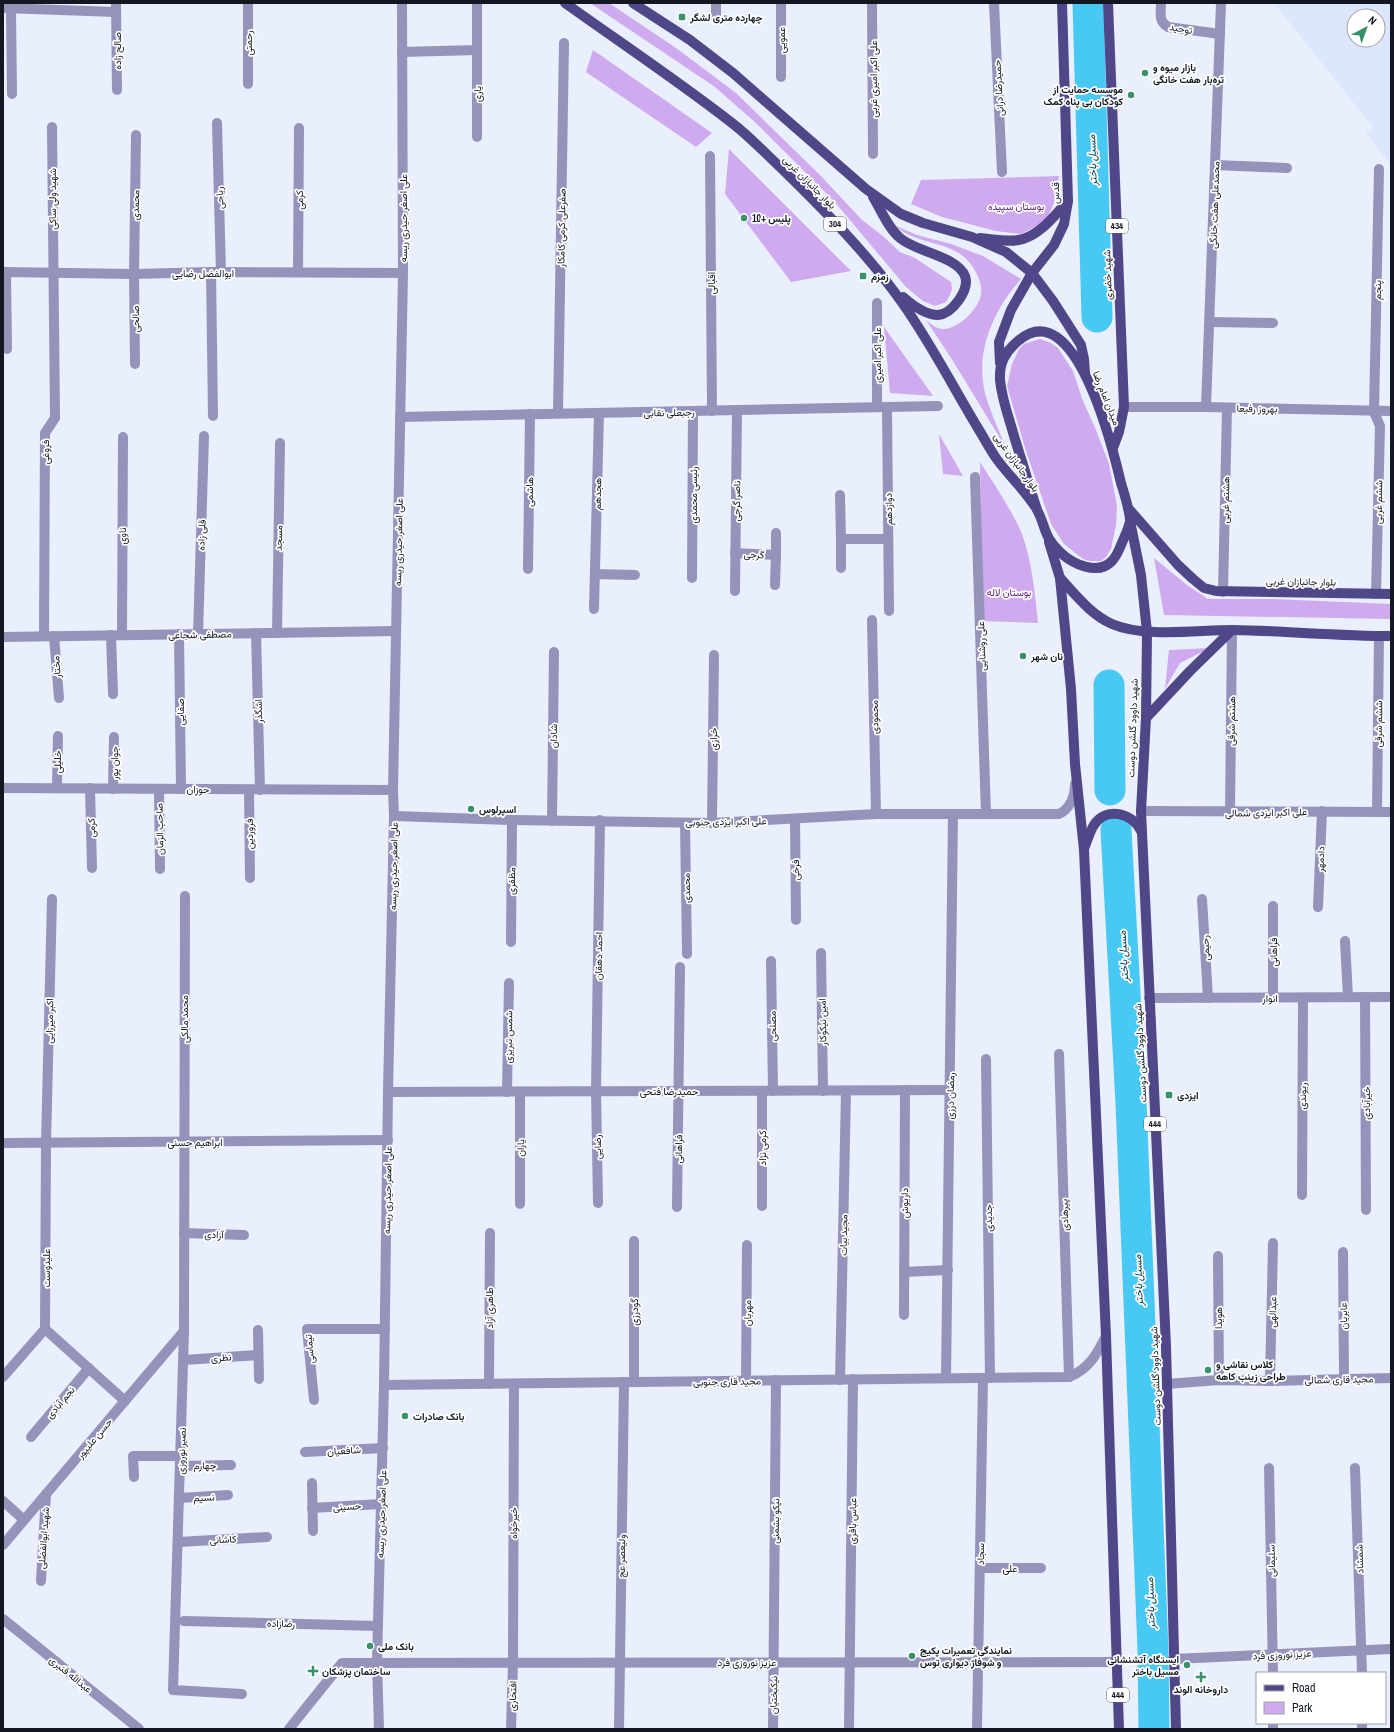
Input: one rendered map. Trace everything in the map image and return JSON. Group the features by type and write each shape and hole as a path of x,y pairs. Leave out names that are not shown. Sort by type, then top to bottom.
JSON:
{"main road":[{"name":"بلوار جانبازان غربی","path":"565,3 735,125 804,190 876,268 904,305 995,457 1037,510"},
{"path":"633,3 690,40 733,73 871,194 900,214 923,223 972,237 1006,252 1032,273 1053,301 1081,345 1085,374"},
{"name":"قدس","path":"1000,366 999,342 1011,310 1032,273 1054,244 1064,224 1068,201 1062,3"},
{"name":"شهید خضری","path":"1108,3 1124,407 1119,432 1113,448"},
{"path":"871,194 891,228 899,238 909,245 957,265 965,276 964,288 960,298 950,310 938,315 916,308 900,294 876,268"},
{"path":"972,237 999,240 1023,239 1042,229 1068,201"},
{"name":"میدان امام رضا","path":"1000,366 1004,356 1025,335 1031,332 1040,331 1058,338 1066,346 1085,374 1102,412 1113,448 1130,521"},
{"path":"1000,366 1000,380 1004,404 1037,510 1048,540 1062,555 1080,565 1090,568 1101,568 1109,564 1115,558 1124,539 1130,521"},
{"name":"بلوار جانبازان غربی","path":"1127,507 1178,565 1204,588 1223,592 1391,594"},
{"name":"شهید داوود گلشن دوست","path":"1130,521 1141,575 1147,632 1146,718 1141,811 1167,1384 1176,1729"},
{"name":"444","path":"1048,540 1060,578 1071,689 1075,764 1084,850 1106,1336 1119,1729"},
{"path":"1060,578 1089,609 1100,617 1113,624 1147,632 1232,630 1391,636"},
{"path":"1146,718 1190,670 1232,630"},
{"path":"1084,850 1094,824 1100,818 1117,813 1126,815 1139,826 1143,839"}],"street":[{"name":"رحمتی","path":"248,3 248,84"},
{"name":"علی اصغر حیدری ریسه","path":"379,1729 377,1662 383,1448 403,273 402,3"},
{"name":"یاری","path":"477,3 477,137"},
{"path":"716,3 716,18"},
{"name":"عمویی","path":"781,3 781,77"},
{"name":"علی اکبر امیری غربی","path":"872,3 873,154"},
{"name":"حمیدرضا درانی","path":"994,3 1002,172"},
{"name":"توحید","path":"1161,3 1160,18 1163,24 1168,27 1220,34"},
{"name":"محمدعلی هفت خانگی","path":"1206,407 1221,3"},
{"name":"صالح زاده","path":"12,94 7,8 116,8 117,90"},
{"name":"صفرعلی کرمی کامکار","path":"558,413 564,43"},
{"path":"402,52 477,50"},
{"name":"ریاحی","path":"216,272 218,123"},
{"name":"شهید ولی ساکی","path":"52,127 52,272"},
{"name":"کرمی","path":"298,272 299,128"},
{"name":"محمدی","path":"134,274 136,135"},
{"name":"اقبالی","path":"710,156 712,411"},
{"path":"1215,165 1287,168"},
{"name":"پنجم","path":"1374,412 1379,169"},
{"path":"5,272 7,349"},
{"name":"ابوالفضل رضایی","path":"5,272 134,274 216,272 403,273"},
{"name":"فروغی","path":"49,636 45,433 55,418 52,272"},
{"path":"213,416 216,272"},
{"name":"صالحی","path":"134,274 135,364"},
{"name":"علی اکبر امیری","path":"877,303 882,407"},
{"path":"1210,322 1272,323"},
{"name":"رجبعلی نقابی","path":"400,417 938,406"},
{"name":"دوازدهم","path":"882,407 888,539 889,611"},
{"name":"بهروز رفیعا","path":"1124,407 1206,407 1374,412 1391,411"},
{"name":"هشتم غربی","path":"1223,592 1227,408"},
{"name":"ناصر گرجی","path":"735,591 737,410"},
{"name":"رئیسی محمدی","path":"692,578 693,411"},
{"name":"ششم غربی","path":"1374,412 1380,426 1376,594"},
{"name":"هجدهم","path":"594,609 599,413"},
{"name":"هاشمی","path":"528,569 530,414"},
{"name":"قلی زاده","path":"198,634 204,436"},
{"name":"ناوی","path":"113,694 123,437"},
{"name":"مسجد","path":"277,633 280,443"},
{"name":"علی روشنایی","path":"975,477 986,814"},
{"path":"840,494 841,568"},
{"name":"گرجی","path":"735,553 776,555 776,533"},
{"path":"841,539 888,539"},
{"path":"775,585 776,555"},
{"path":"595,574 635,575"},
{"name":"محمودی","path":"872,620 876,814"},
{"name":"هشتم شرقی","path":"1230,812 1232,630"},
{"name":"مصطفی شجاعی","path":"3,637 396,631"},
{"name":"اشگذر","path":"256,633 260,790"},
{"name":"صفایی","path":"179,634 181,789"},
{"name":"مختار","path":"49,636 58,698"},
{"name":"ششم شرقی","path":"1377,812 1379,636"},
{"name":"شادان","path":"552,821 554,652"},
{"name":"خرازی","path":"712,823 714,656"},
{"name":"خلیلی","path":"57,788 58,736"},
{"name":"جوان پور","path":"114,737 114,788"},
{"name":"علی اکبر ایزدی جنوبی","path":"394,816 552,821 600,820 712,823 876,814 1059,814 1067,808 1075,793 1075,764"},
{"name":"حوزان","path":"3,788 393,790"},
{"name":"کرمی","path":"90,788 92,868"},
{"name":"صاحب الزمان","path":"159,789 160,869"},
{"name":"فروردین","path":"249,790 250,878"},
{"name":"علی اکبر ایزدی شمالی","path":"1141,811 1391,812"},
{"name":"دادمهر","path":"1318,907 1322,811"},
{"name":"رمضان درزی","path":"946,1378 953,814"},
{"name":"فرخی","path":"795,819 796,920"},
{"name":"مظفری","path":"511,942 512,820"},
{"name":"احمد دهقان","path":"596,1091 600,820"},
{"name":"محمدی","path":"685,823 687,954"},
{"name":"محمد مالکی","path":"183,1142 184,896"},
{"name":"اکبر میرزایی","path":"46,1143 52,899"},
{"name":"رحیمی","path":"1202,899 1208,998"},
{"name":"فراهانی","path":"1273,906 1273,998"},
{"path":"1345,941 1348,997"},
{"name":"امین نیکوکار","path":"821,953 823,1091"},
{"name":"مصلحی","path":"771,962 773,1091"},
{"path":"679,1091 680,967"},
{"name":"شمس تبریزی","path":"507,1092 509,983"},
{"name":"خیرآبادی","path":"1365,997 1366,1210"},
{"name":"انوار","path":"1149,998 1391,997"},
{"name":"ریوندی","path":"1302,1195 1303,998"},
{"name":"پیرهادی","path":"1059,1054 1069,1377"},
{"name":"جدیدی","path":"986,1059 986,1378"},
{"name":"مجید بیات","path":"840,1380 846,1090"},
{"name":"داریوش","path":"904,1315 905,1090"},
{"name":"حمیدرضا فتحی","path":"388,1092 950,1090"},
{"name":"رضایی","path":"596,1091 598,1203"},
{"name":"فراهانی","path":"677,1207 679,1091"},
{"name":"کرمی نژاد","path":"762,1091 762,1206"},
{"name":"یاران","path":"520,1092 520,1204"},
{"name":"ابراهیم حسنی","path":"3,1143 388,1140"},
{"name":"نصیر نوروزی","path":"183,1142 184,1360 173,1690 242,1694"},
{"name":"علیدوست","path":"45,1329 46,1143"},
{"name":"آزادی","path":"184,1233 244,1235"},
{"name":"طاهری آزاد","path":"489,1384 490,1233"},
{"name":"گودرزی","path":"629,1382 634,1241"},
{"name":"عبدالهی","path":"1270,1381 1274,1243"},
{"name":"مهربان","path":"746,1381 747,1245"},
{"name":"عابریان","path":"1343,1252 1344,1379"},
{"name":"هویدا","path":"1218,1256 1219,1380"},
{"path":"904,1272 948,1270"},
{"name":"تیماسی","path":"314,1400 307,1328 385,1329"},
{"path":"3,1377 45,1329 125,1401"},
{"path":"258,1330 259,1379"},
{"name":"حسن علیپور","path":"3,1545 184,1331"},
{"path":"1069,1377 1080,1373 1089,1365 1099,1351 1106,1336"},
{"name":"نظری","path":"184,1360 258,1355"},
{"name":"نجم آبادی","path":"31,1437 89,1368"},
{"name":"مجید قاری جنوبی","path":"384,1385 1069,1377"},
{"name":"سجاد","path":"978,1729 980,1568 986,1378"},
{"name":"مجید قاری شمالی","path":"1167,1384 1219,1380 1270,1381 1391,1378"},
{"name":"عباس باقری","path":"849,1729 853,1379"},
{"name":"نیکو بشمنی","path":"774,1662 776,1380"},
{"name":"ولیعصر عج","path":"619,1729 629,1382"},
{"name":"خیرخواه","path":"513,1662 514,1384"},
{"name":"شافعیان","path":"304,1452 383,1448"},
{"name":"چهارم","path":"134,1476 133,1456 231,1465"},
{"name":"سلیمانی","path":"1269,1468 1273,1672"},
{"name":"شمشاد","path":"1355,1468 1362,1672"},
{"path":"312,1483 313,1531"},
{"name":"شهید ابوالفضلی","path":"41,1581 46,1494"},
{"name":"نسیم","path":"179,1498 228,1495"},
{"path":"3,1501 24,1520"},
{"name":"حسینی","path":"312,1508 381,1504"},
{"name":"کاشانی","path":"178,1542 267,1537"},
{"name":"علی","path":"980,1568 1041,1568"},
{"name":"عبدالله قنبری","path":"3,1619 139,1729"},
{"name":"رضازاده","path":"184,1621 378,1626"},
{"name":"عزیز نوروزی فرد","path":"1173,1659 1391,1649"},
{"name":"افتخاری","path":"511,1729 513,1662"},
{"name":"نیکبختیان","path":"773,1729 774,1662"},
{"name":"عزیز نوروزی فرد","path":"289,1729 342,1663 1117,1662"}],"shaded area":[{"path":"1274,3 1391,3 1391,165 1366,133 1373,127"}],"green space":[{"path":"590,3 609,3 676,48 736,93 821,176 861,219 900,252 915,258 951,282 952,289 946,302 935,306 923,301 906,287 834,201 757,124 715,87"},
{"path":"593,50 712,133 696,147 586,72"},
{"path":"729,149 851,271 791,282 725,194"},
{"name":"بوستان سپیده","path":"1059,176 1054,203 1044,222 1021,234 996,231 942,217 911,204 921,180"},
{"path":"894,225 917,235 951,244 983,256 1021,279 1010,292 993,321 987,337 982,369 988,403 1006,448 926,320 935,327 942,329 955,326 967,318 976,306 981,294 981,286 977,274 970,263 957,252 950,248 909,235"},
{"path":"884,327 933,396 890,393"},
{"path":"1040,339 1051,343 1058,348 1073,371 1083,401 1109,464 1117,506 1116,525 1111,549 1106,557 1101,561 1090,561 1083,559 1064,544 1051,524 1026,451 1007,386 1012,364 1019,349 1024,344"},
{"path":"939,434 963,476 943,474"},
{"name":"بوستان لاله","path":"980,462 1008,507 1022,534 1032,572 1038,623 983,621"},
{"path":"1154,558 1187,585 1208,599 1273,599 1391,604 1391,619 1164,615"},
{"path":"1210,648 1180,663 1165,689 1169,650"}],"waterway":[{"name":"مسیل باختر","path":"1088,3 1097,317"},
{"name":"مسیل باختر","path":"1109,685 1110,790"},
{"name":"مسیل باختر","path":"1116,830 1131,1103 1153,1650 1154,1729"}],"place":[{"name":"چهارده متری لشگر","path":"682,17"},
{"name":"بازار میوه و تره‌بار هفت خانگی","path":"1145,73"},
{"name":"موسسه حمایت از کودکان بی پناه کمک","path":"1131,95"},
{"name":"پلیس +10","path":"744,218"},
{"name":"زمزم","path":"863,276"},
{"name":"نان شهر","path":"1023,656"},
{"name":"اسپرلوس","path":"471,809"},
{"name":"ایزدی","path":"1169,1095"},
{"name":"کلاس نقاشی و طراحی زینب کاهه","path":"1208,1370"},
{"name":"بانک صادرات","path":"405,1416"},
{"name":"بانک ملی","path":"370,1646"},
{"name":"نمایندگی تعمیرات پکیج و شوفاژ دیواری توس","path":"912,1656"},
{"name":"ایستگاه آتشنشانی مسیل باختر","path":"1187,1665"},
{"name":"ساختمان پزشکان","path":"313,1671"},
{"name":"داروخانه الوند","path":"1201,1677"}]}
